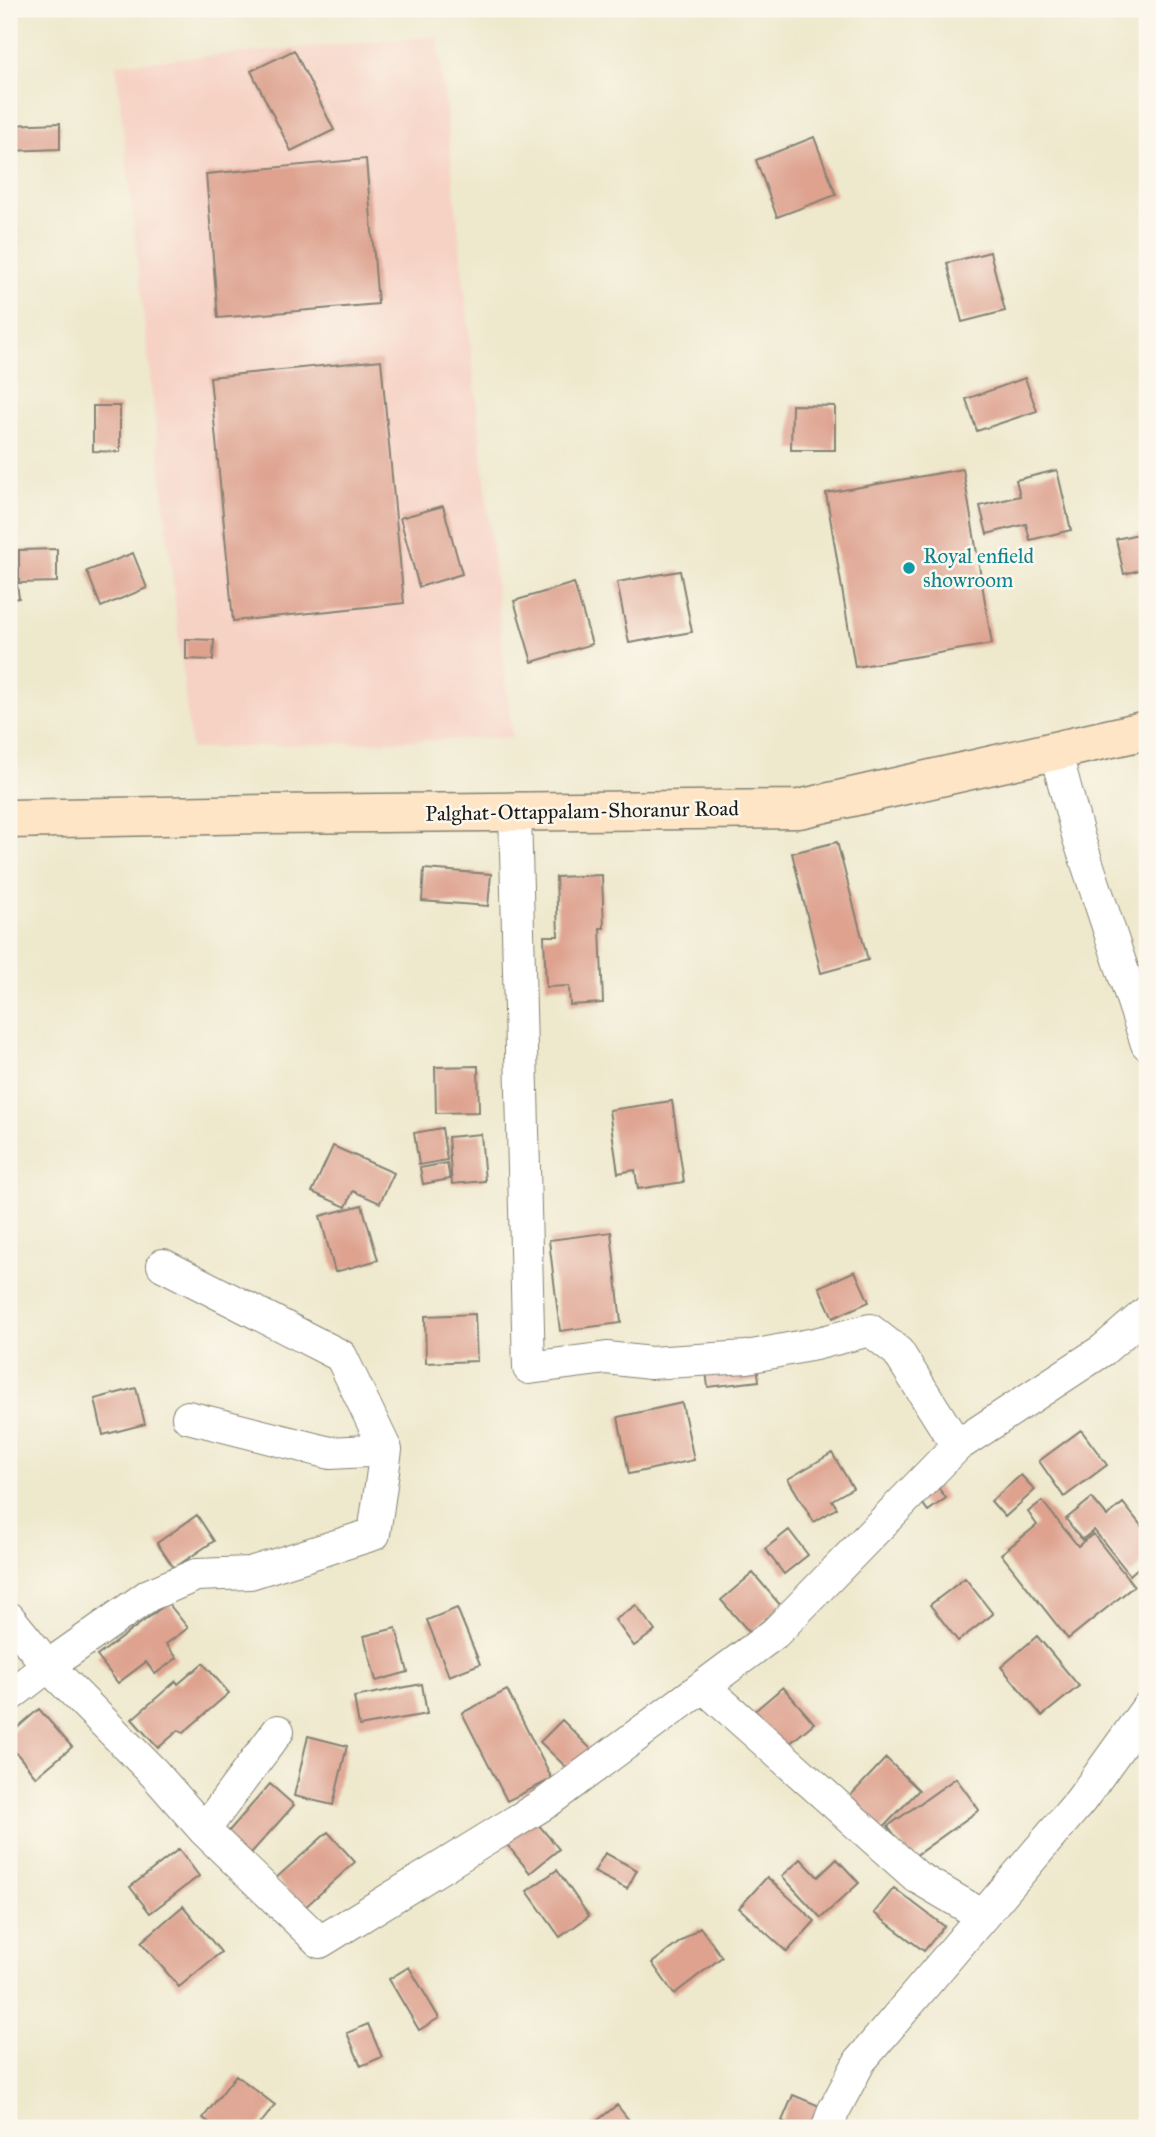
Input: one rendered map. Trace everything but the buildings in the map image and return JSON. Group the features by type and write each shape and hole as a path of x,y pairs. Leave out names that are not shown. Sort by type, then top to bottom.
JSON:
{"main road":[{"name":"Palghat-Ottappalam-Shoranur Road","path":"9,819 799,809 1147,730"}],"street":[{"path":"1055,750 1079,839 1147,1044"},
{"path":"515,811 529,1368 607,1358 650,1363 747,1357 870,1330 898,1352 957,1446"},
{"path":"9,1696 149,1595 196,1575 250,1573 374,1534 386,1450 341,1356 163,1265"},
{"path":"9,1618 48,1666 154,1773 204,1830 320,1942 547,1802 775,1633 957,1446 1103,1350 1147,1312"},
{"path":"188,1416 330,1453 386,1450"},
{"path":"704,1686 917,1877 983,1916"},
{"path":"828,2128 833,2112 860,2061 1081,1800 1147,1708"},
{"path":"204,1830 278,1731"}],"shaded area":[{"path":"438,36 512,737 191,749 116,64"}],"place":[{"name":"Royal enfield showroom","path":"909,568"}]}
